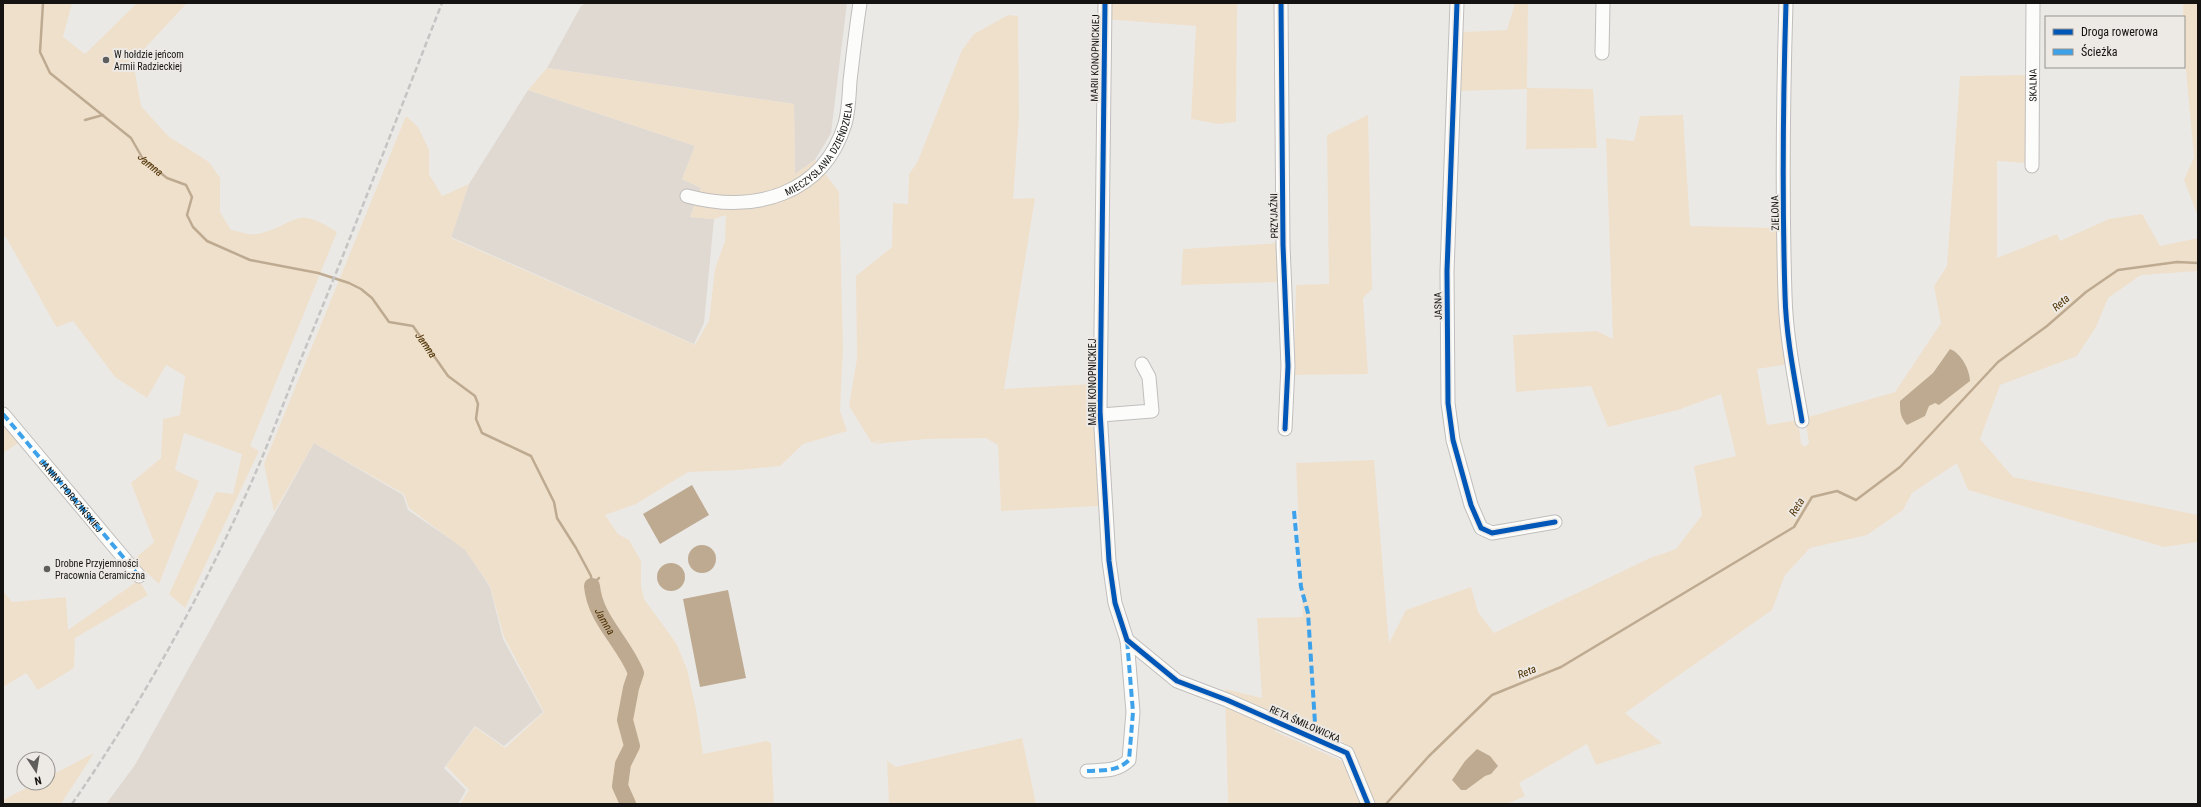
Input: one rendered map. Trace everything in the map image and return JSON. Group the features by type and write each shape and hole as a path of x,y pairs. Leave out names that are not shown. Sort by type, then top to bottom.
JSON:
{"street":[{"name":"MIECZYSŁAWA DZIEŃDZIELA","path":"687,196 721,203 760,201 781,195 803,183 823,166 835,148 845,123 860,3"},
{"name":"MARII KONOPNICKIEJ","path":"1087,771 1115,770 1123,767 1129,760 1133,712 1127,640 1115,603 1109,561 1100,415 1105,3"},
{"name":"PRZYJAŹNI","path":"1281,3 1284,273 1288,366 1285,429"},
{"name":"JASNA","path":"1457,3 1447,271 1448,404 1453,440 1471,505 1481,528 1492,533 1554,522"},
{"path":"1602,53 1603,3"},
{"name":"ZIELONA","path":"1786,3 1783,118 1785,295 1793,366 1802,421"},
{"name":"SKALNA","path":"2032,166 2033,3"},
{"path":"1100,415 1152,411 1149,377 1142,364"},
{"name":"JANINY PORAZIŃSKIEJ","path":"3,414 139,576"},
{"name":"RETA ŚMIŁOWICKA","path":"1127,640 1177,681 1227,700 1347,753 1368,804"}],"shaded area":[{"path":"3,3 72,3 63,37 85,54 137,3 187,3 133,61 141,106 168,136 209,162 220,178 220,212 231,230 248,234 258,234 296,219 303,218 312,219 337,232 250,446 259,451 185,608 169,594 216,492 233,494 242,454 184,433 175,470 199,481 159,584 133,560 154,542 131,483 161,458 163,419 180,415 185,376 166,365 147,398 115,377 73,321 57,327 7,239 3,235"},
{"path":"586,3 847,3 831,133 815,160 795,174 794,104 547,68 581,6"},
{"path":"1105,3 1237,3 1236,122 1218,124 1191,119 1196,26 1105,19"},
{"path":"1515,3 1528,3 1527,88 1593,89 1597,148 1526,149 1527,89 1459,91 1462,32 1507,30"},
{"path":"2183,3 2198,3 2198,216 2184,180 2194,157 2185,60 2185,16 2183,16"},
{"path":"1008,15 1018,16 1019,117 1013,199 1035,198 1004,389 1092,384 1100,506 1001,511 998,445 986,438 926,439 874,444 885,439 872,443 849,406 857,358 856,276 892,247 893,203 908,204 909,174 917,163 962,50 974,34"},
{"path":"547,68 794,104 795,174 815,160 839,192 843,348 840,411 847,431 803,444 780,466 739,470 688,472 636,504 605,515 618,534 629,540 641,561 641,586 644,599 676,643 687,669 696,709 703,754 766,741 771,743 774,804 460,804 469,790 446,766 475,727 505,748 544,712 504,637 490,586 465,550 409,508 404,494 314,443 274,512 264,464 406,116 418,127 429,150 429,174 442,196 469,184 451,238 695,345 709,321 715,269 725,241 726,215 714,219 690,217 701,188 682,179 695,146 528,90"},
{"path":"2028,75 2027,163 1997,161 1997,258 2057,234 2060,241 2109,219 2142,214 2160,246 2198,238 2198,271 2141,275 2108,298 2096,327 2077,356 2000,385 1980,439 2013,477 2198,515 2198,542 2164,547 1968,490 1957,463 1912,493 1903,510 1867,535 1810,548 1785,575 1772,610 1625,713 1662,743 1596,765 1587,744 1519,783 1525,796 1507,804 1372,804 1352,752 1332,731 1293,723 1274,731 1342,761 1361,804 1228,804 1225,689 1262,698 1257,618 1303,617 1296,463 1374,460 1389,643 1406,610 1471,587 1478,612 1494,633 1650,558 1676,549 1702,515 1694,466 1736,456 1721,394 1678,410 1608,427 1591,386 1516,392 1513,335 1597,331 1613,339 1606,138 1634,141 1640,116 1683,115 1690,226 1778,228 1789,364 1757,369 1767,425 1798,420 1801,444 1805,447 1809,443 1805,418 1895,392 1941,323 1934,286 1947,266 1960,76"},
{"path":"528,90 695,146 682,179 701,188 690,217 714,219 704,323 694,344 451,237 469,184"},
{"path":"1368,115 1372,289 1363,298 1368,374 1294,375 1296,285 1329,284 1327,135"},
{"path":"1278,243 1278,282 1181,285 1183,249"},
{"path":"1950,349 1958,354 1964,362 1970,377 1970,381 1939,405 1935,403 1929,406 1925,416 1907,425 1901,414 1900,401 1933,373"},
{"path":"3,418 23,440 3,453"},
{"path":"314,443 403,495 408,510 465,549 490,587 503,639 543,712 504,746 475,726 444,768 466,790 458,804 106,804 135,765"},
{"path":"692,485 709,515 660,544 643,514"},
{"path":"702,545 712,549 716,559 712,569 702,573 692,569 688,559 692,549"},
{"path":"671,563 681,567 685,577 681,587 671,591 661,587 657,577 661,567"},
{"path":"139,580 148,595 75,638 74,668 38,690 26,673 3,687 3,591 12,602 66,597 68,630"},
{"path":"728,590 746,678 700,687 683,599"},
{"path":"1022,738 1036,804 889,804 887,761 896,767"},
{"path":"1477,749 1490,756 1498,766 1491,774 1485,776 1466,790 1461,790 1452,780 1465,761"},
{"path":"94,753 61,804 3,804 3,800 20,791 56,791 56,773"}],"waterway":[{"name":"Jamna","path":"43,3 40,52 50,73 131,138 143,159 167,178 186,185 192,197 187,215 193,227 207,241 250,260 318,273 349,283 361,289 372,298 389,322 413,326 448,376 475,396 478,404 476,419 482,433 531,456 554,502 557,518 576,548 591,576 592,586"},
{"path":"85,120 103,115"},
{"name":"Reta","path":"1386,804 1429,756 1492,695 1561,667 1794,527 1812,497 1837,491 1856,500 1900,467 1998,362 2047,326 2086,292 2118,270 2177,262 2198,263"},
{"name":"Jamna","path":"592,585 599,578"},
{"name":"Jamna","path":"592,586 598,610 631,662 636,673 631,688 625,720 632,746 623,764 620,786 628,804"}],"railway":[{"path":"72,804 124,725 172,643 236,517 255,474 356,223 442,3"}],"marked path":[{"path":"3,414 139,576"},
{"path":"1294,511 1301,587 1308,613 1316,739"},
{"path":"1087,771 1120,767 1129,760 1133,712 1127,640"}],"cycle path":[{"path":"1105,3 1100,411 1109,561 1115,603 1127,640 1177,681 1227,700 1347,753 1368,804"},
{"path":"1281,3 1283,245 1288,366 1285,429"},
{"path":"1457,3 1447,271 1448,403 1453,440 1471,505 1481,528 1492,533 1555,522"},
{"path":"1786,3 1783,149 1785,295 1789,343 1802,421"}],"place":[{"name":"W hołdzie jeńcom Armii Radzieckiej","path":"106,60"},
{"name":"Drobne Przyjemności Pracownia Ceramiczna","path":"47,569"}]}
